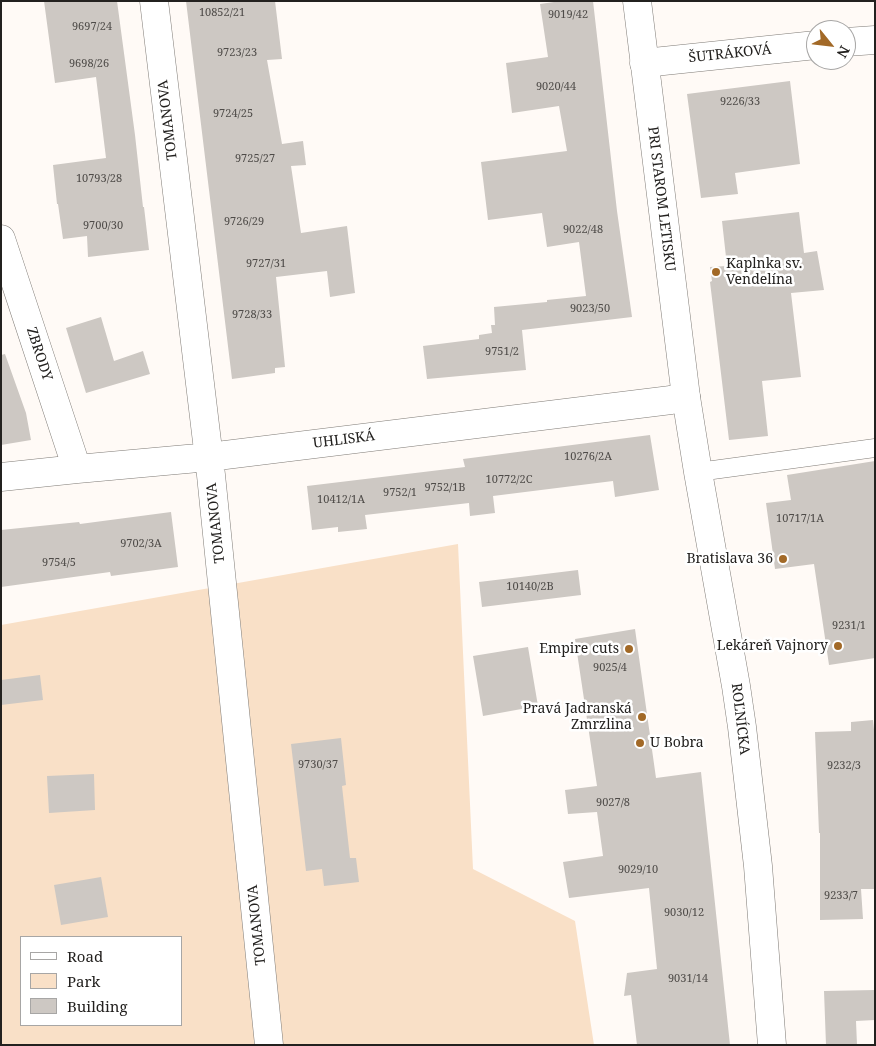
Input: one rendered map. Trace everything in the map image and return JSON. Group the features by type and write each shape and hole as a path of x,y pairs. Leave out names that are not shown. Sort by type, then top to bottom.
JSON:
{"street":[{"name":"TOMANOVA","path":"154,1 208,457 269,1045"},
{"name":"PRI STAROM LETISKU","path":"637,1 686,397"},
{"path":"856,41 875,40"},
{"name":"ŠUTRÁKOVÁ","path":"644,63 806,47"},
{"name":"ZBRODY","path":"1,239 77,469"},
{"name":"UHLISKÁ","path":"1,477 208,457 686,397"},
{"name":"ROĽNÍCKA","path":"686,397 742,728 758,866 772,1045"}],"lane":[{"path":"698,472 875,448"}],"green space":[{"path":"458,544 473,869 575,921 594,1045 1,1045 1,625"}],"building":[{"path":"44,1 117,1 149,250 88,257 87,236 63,239 53,165 106,158 96,77 55,83"},
{"path":"186,1 275,1 282,59 267,60 282,144 303,141 306,165 291,166 301,233 347,226 355,293 330,297 327,271 276,277 285,367 275,368 275,373 232,379"},
{"path":"561,1 593,1 617,211 632,317 522,330 526,370 427,379 423,346 479,339 479,335 492,333 491,325 495,325 494,307 586,296 579,242 547,247 542,213 488,220 481,162 567,151 559,106 512,113 506,63 548,57 540,4"},
{"path":"790,81 800,164 735,173 738,194 701,198 687,94"},
{"path":"799,212 804,253 817,251 824,290 791,293 801,377 762,381 768,436 729,440 710,282 712,281 710,267 727,266 722,221"},
{"path":"101,317 114,361 143,351 150,374 86,393 66,328"},
{"path":"5,354 26,413 31,440 1,445 1,355"},
{"path":"650,435 659,490 615,497 613,481 493,496 495,513 470,516 469,503 365,515 367,529 338,532 338,527 312,530 307,486 465,467 463,459"},
{"path":"875,461 875,658 829,665 814,564 775,569 766,503 791,500 787,475"},
{"path":"171,512 178,567 111,576 110,572 1,587 1,530 79,522 80,524"},
{"path":"578,570 581,595 482,607 479,582"},
{"path":"635,629 656,778 701,772 730,1045 637,1045 631,995 624,996 627,973 657,969 649,888 569,898 563,862 603,856 597,812 568,814 565,790 597,786 575,639"},
{"path":"528,647 538,706 483,716 473,656"},
{"path":"40,675 43,700 1,705 1,680"},
{"path":"873,720 875,739 875,889 861,889 863,919 820,920 820,833 815,732 851,731 851,722"},
{"path":"341,738 346,785 342,786 350,858 356,858 359,882 324,886 322,869 306,871 291,744"},
{"path":"94,774 95,810 49,813 47,776"},
{"path":"101,877 108,917 61,925 54,885"},
{"path":"875,990 875,1020 856,1021 857,1045 826,1045 824,991"}],"place":[{"name":"Kaplnka sv. Vendelína","path":"716,272"},
{"name":"Bratislava 36","path":"783,559"},
{"name":"Lekáreň Vajnory","path":"838,646"},
{"name":"Empire cuts","path":"629,649"},
{"name":"Pravá Jadranská Zmrzlina","path":"642,717"},
{"name":"U Bobra","path":"640,743"}]}
